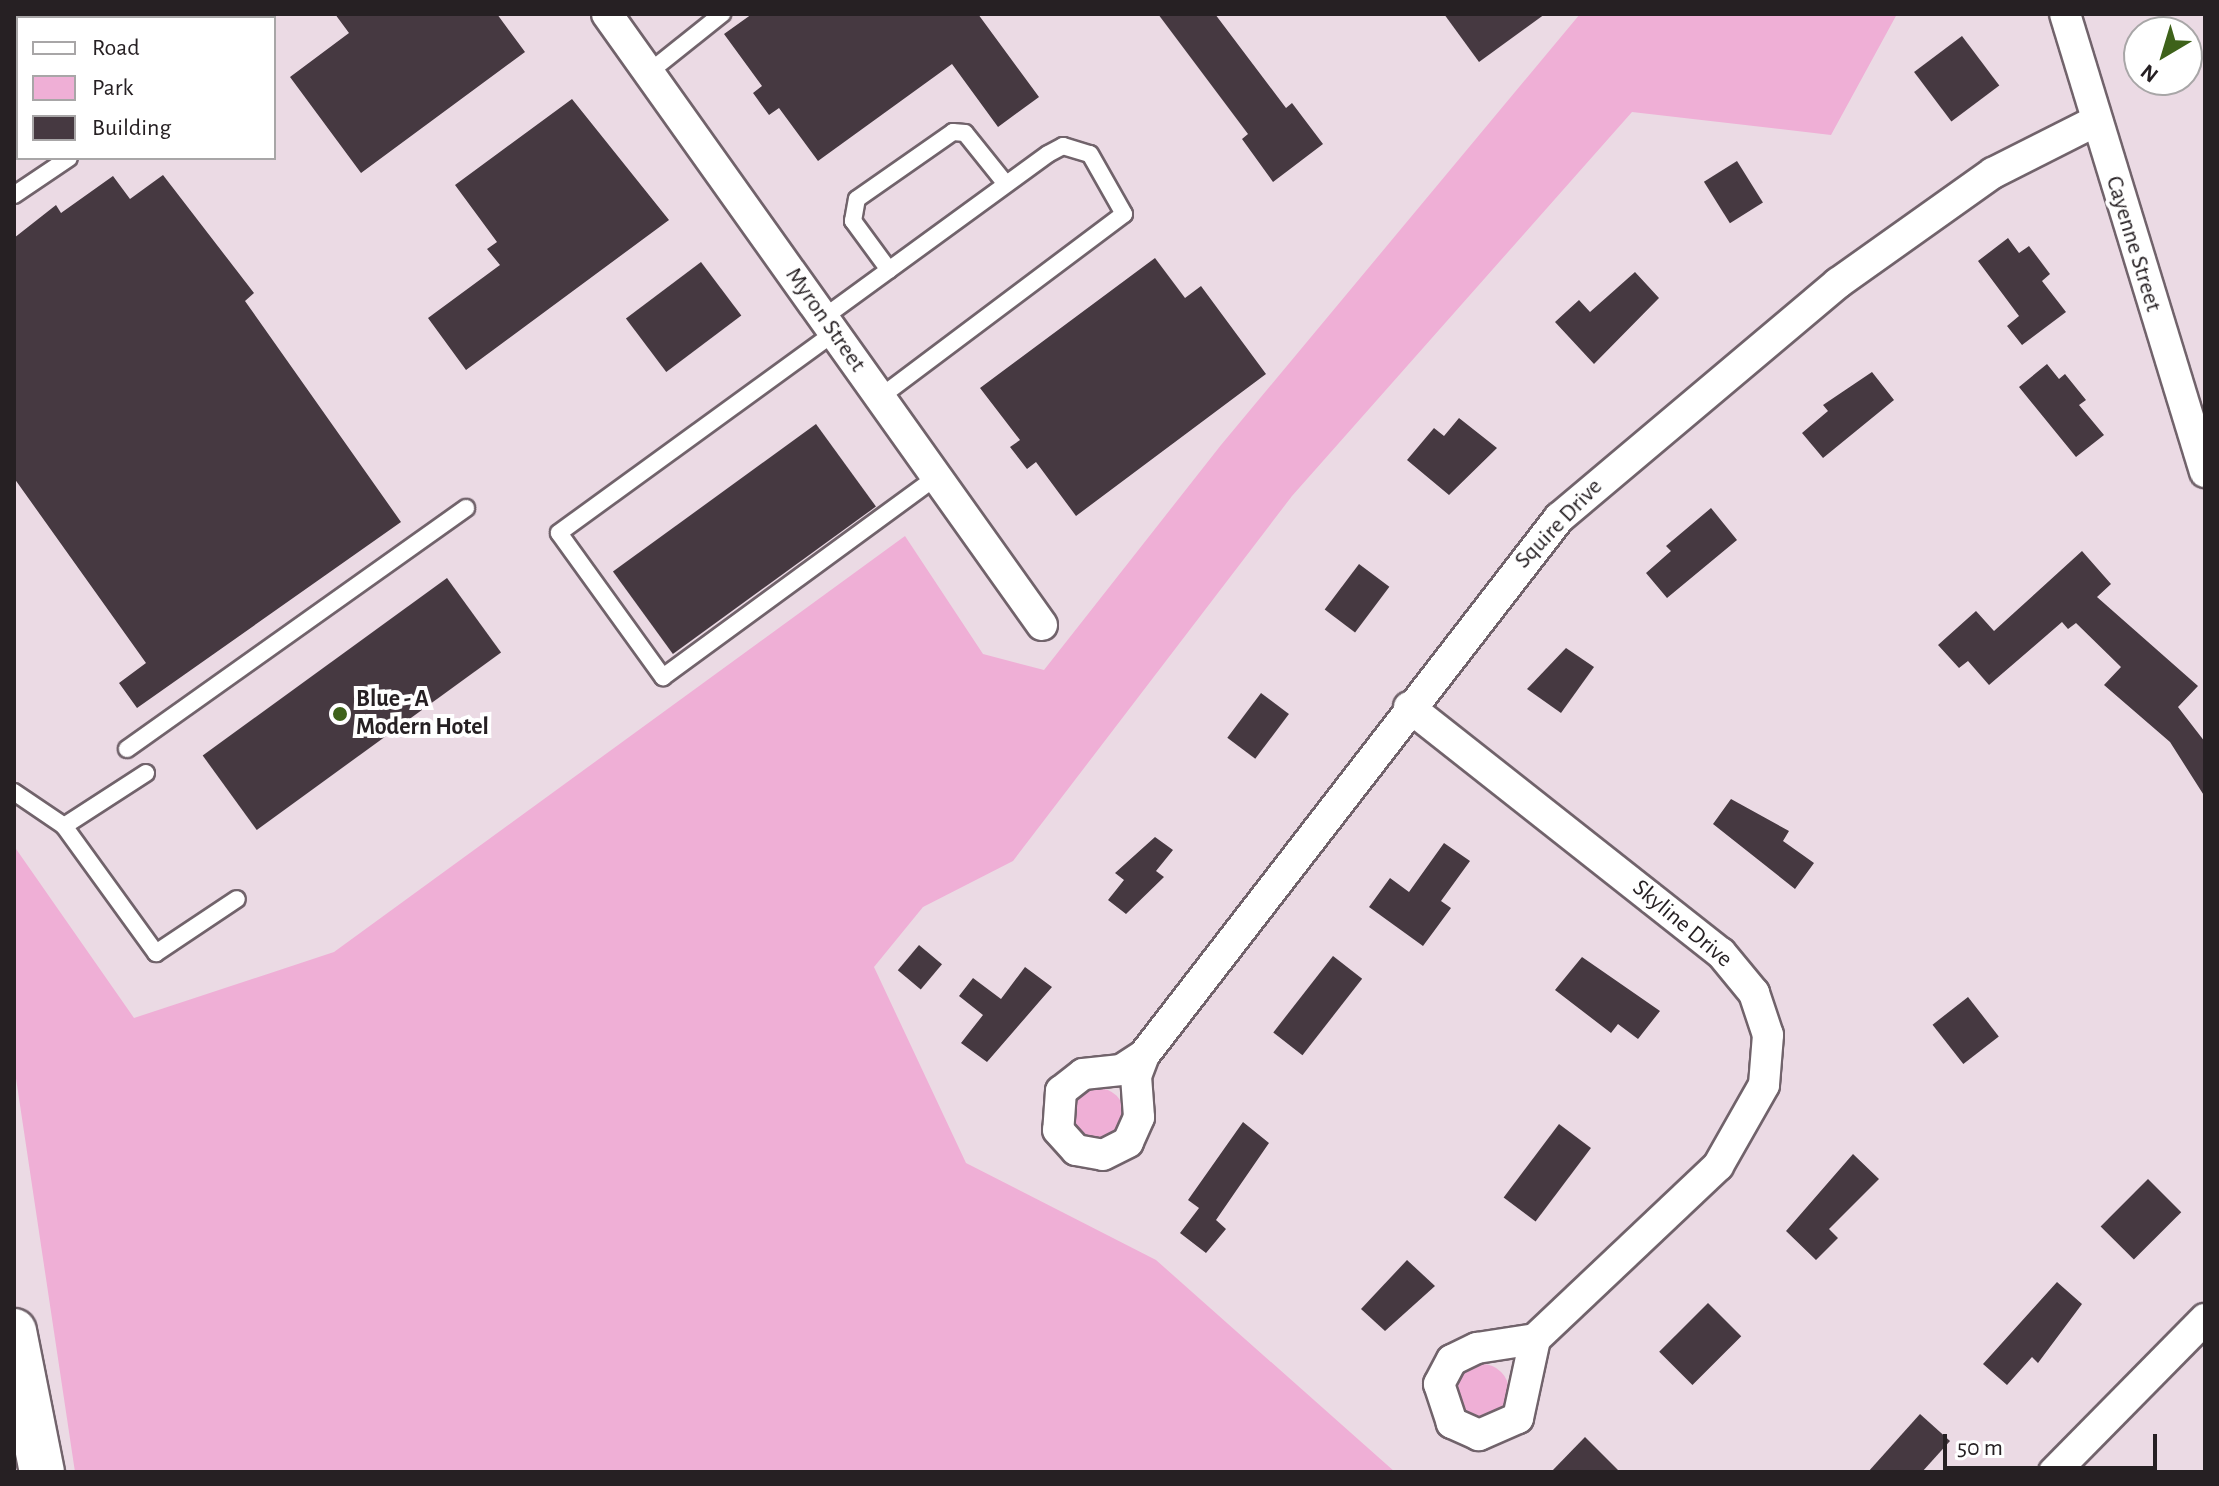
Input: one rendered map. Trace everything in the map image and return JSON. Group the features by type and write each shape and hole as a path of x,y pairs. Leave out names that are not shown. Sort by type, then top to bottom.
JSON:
{"highway":[{"path":"14,1331 42,1472"}],"street":[{"name":"Myron Street","path":"607,14 1042,625"},
{"name":"Cayenne Street","path":"2065,14 2205,472"},
{"name":"Squire Drive","path":"1144,1055 1528,552 1583,495 1851,274 1993,173 2096,121"},
{"name":"Skyline Drive","path":"1409,707 1721,953 1754,993 1768,1035 1764,1085 1718,1166 1535,1339"},
{"path":"2054,1472 2205,1319"}],"lane":[{"path":"648,73 722,14"},
{"path":"889,270 853,221 857,199 953,132 965,133 1006,184"},
{"path":"880,397 1124,214 1090,154 1077,148 1055,150 1006,184 889,270 829,325 559,533 663,677 936,477"},
{"path":"14,195 66,160"},
{"path":"127,749 466,508"},
{"path":"64,826 146,773"},
{"path":"14,792 64,826 156,953 237,899"}],"green space":[{"path":"1580,14 1897,14 1831,135 1632,112 1292,496 1013,861 923,907 874,967 966,1163 1156,1260 1395,1472 75,1472 14,1065 14,846 134,1018 334,952 905,536 983,654 1044,670 1221,445"},
{"path":"1098,1088 1116,1096 1124,1114 1116,1132 1098,1140 1080,1132 1072,1114 1080,1096"},
{"path":"1482,1364 1501,1372 1509,1391 1501,1410 1482,1418 1463,1410 1455,1391 1463,1372"}],"building":[{"path":"335,14 497,14 525,52 361,173 290,77 349,33"},
{"path":"752,14 978,14 1039,97 998,127 952,64 818,161 779,108 769,115 753,93 762,86 724,34"},
{"path":"1158,14 1215,14 1286,108 1292,103 1323,144 1273,182 1242,139 1248,134"},
{"path":"1444,14 1545,14 1479,62"},
{"path":"1962,36 1999,86 1951,122 1914,72"},
{"path":"572,99 669,220 466,370 428,318 500,265 487,249 497,242 455,185"},
{"path":"1737,161 1763,203 1730,223 1704,182"},
{"path":"163,175 254,293 245,301 401,522 137,708 119,683 146,663 14,478 14,238 56,205 61,213 113,176 130,199"},
{"path":"2008,238 2019,253 2029,246 2050,274 2042,281 2066,312 2022,345 2007,326 2019,316 1978,261"},
{"path":"1155,258 1185,298 1201,286 1266,374 1076,516 1036,462 1027,469 1010,447 1020,440 980,388"},
{"path":"701,262 741,316 666,372 626,319"},
{"path":"1635,272 1659,298 1594,364 1555,322 1579,300 1590,312"},
{"path":"2047,364 2059,379 2065,374 2086,400 2079,405 2104,435 2076,457 2019,387"},
{"path":"1872,372 1894,400 1823,458 1802,433 1828,411 1823,405"},
{"path":"1459,418 1497,448 1449,495 1407,460 1434,428 1444,436"},
{"path":"816,424 876,507 673,654 613,572"},
{"path":"1711,508 1737,540 1667,598 1646,573 1671,551 1666,546"},
{"path":"2082,551 2111,584 2097,597 2198,686 2178,707 2205,742 2205,797 2170,742 2104,685 2121,667 2076,623 2068,629 2062,622 1989,685 1968,661 1959,668 1938,645 1976,611 1994,631"},
{"path":"1359,564 1389,587 1355,632 1325,610"},
{"path":"447,578 501,652 257,830 203,756"},
{"path":"1566,648 1594,667 1561,713 1527,689"},
{"path":"1261,693 1289,714 1255,759 1227,738"},
{"path":"1731,799 1789,831 1783,841 1814,863 1795,889 1713,824"},
{"path":"1155,837 1173,850 1156,871 1164,877 1126,914 1108,900 1124,880 1115,873"},
{"path":"1444,843 1470,861 1441,901 1451,908 1423,946 1369,907 1390,878 1409,892"},
{"path":"919,945 942,964 921,990 898,970"},
{"path":"1333,956 1362,979 1302,1055 1273,1032"},
{"path":"1582,957 1660,1011 1638,1039 1618,1024 1611,1033 1555,990"},
{"path":"1025,967 1052,987 987,1062 961,1043 983,1015 959,996 973,978 1001,999"},
{"path":"1968,997 1999,1036 1963,1064 1933,1025"},
{"path":"1243,1122 1269,1143 1216,1220 1226,1229 1206,1253 1180,1233 1199,1208 1188,1200"},
{"path":"1559,1124 1591,1148 1536,1222 1504,1197"},
{"path":"1853,1154 1879,1179 1829,1229 1838,1238 1816,1260 1786,1231"},
{"path":"2148,1179 2181,1212 2134,1260 2101,1226"},
{"path":"1407,1260 1435,1286 1385,1331 1361,1309"},
{"path":"2057,1282 2082,1304 2038,1363 2032,1357 2007,1385 1983,1364"},
{"path":"1708,1303 1741,1336 1692,1385 1659,1352"},
{"path":"1920,1414 1950,1441 1922,1472 1868,1472"},
{"path":"1585,1437 1620,1472 1551,1472"}],"place":[{"name":"Blue - A Modern Hotel","path":"340,714"}]}
